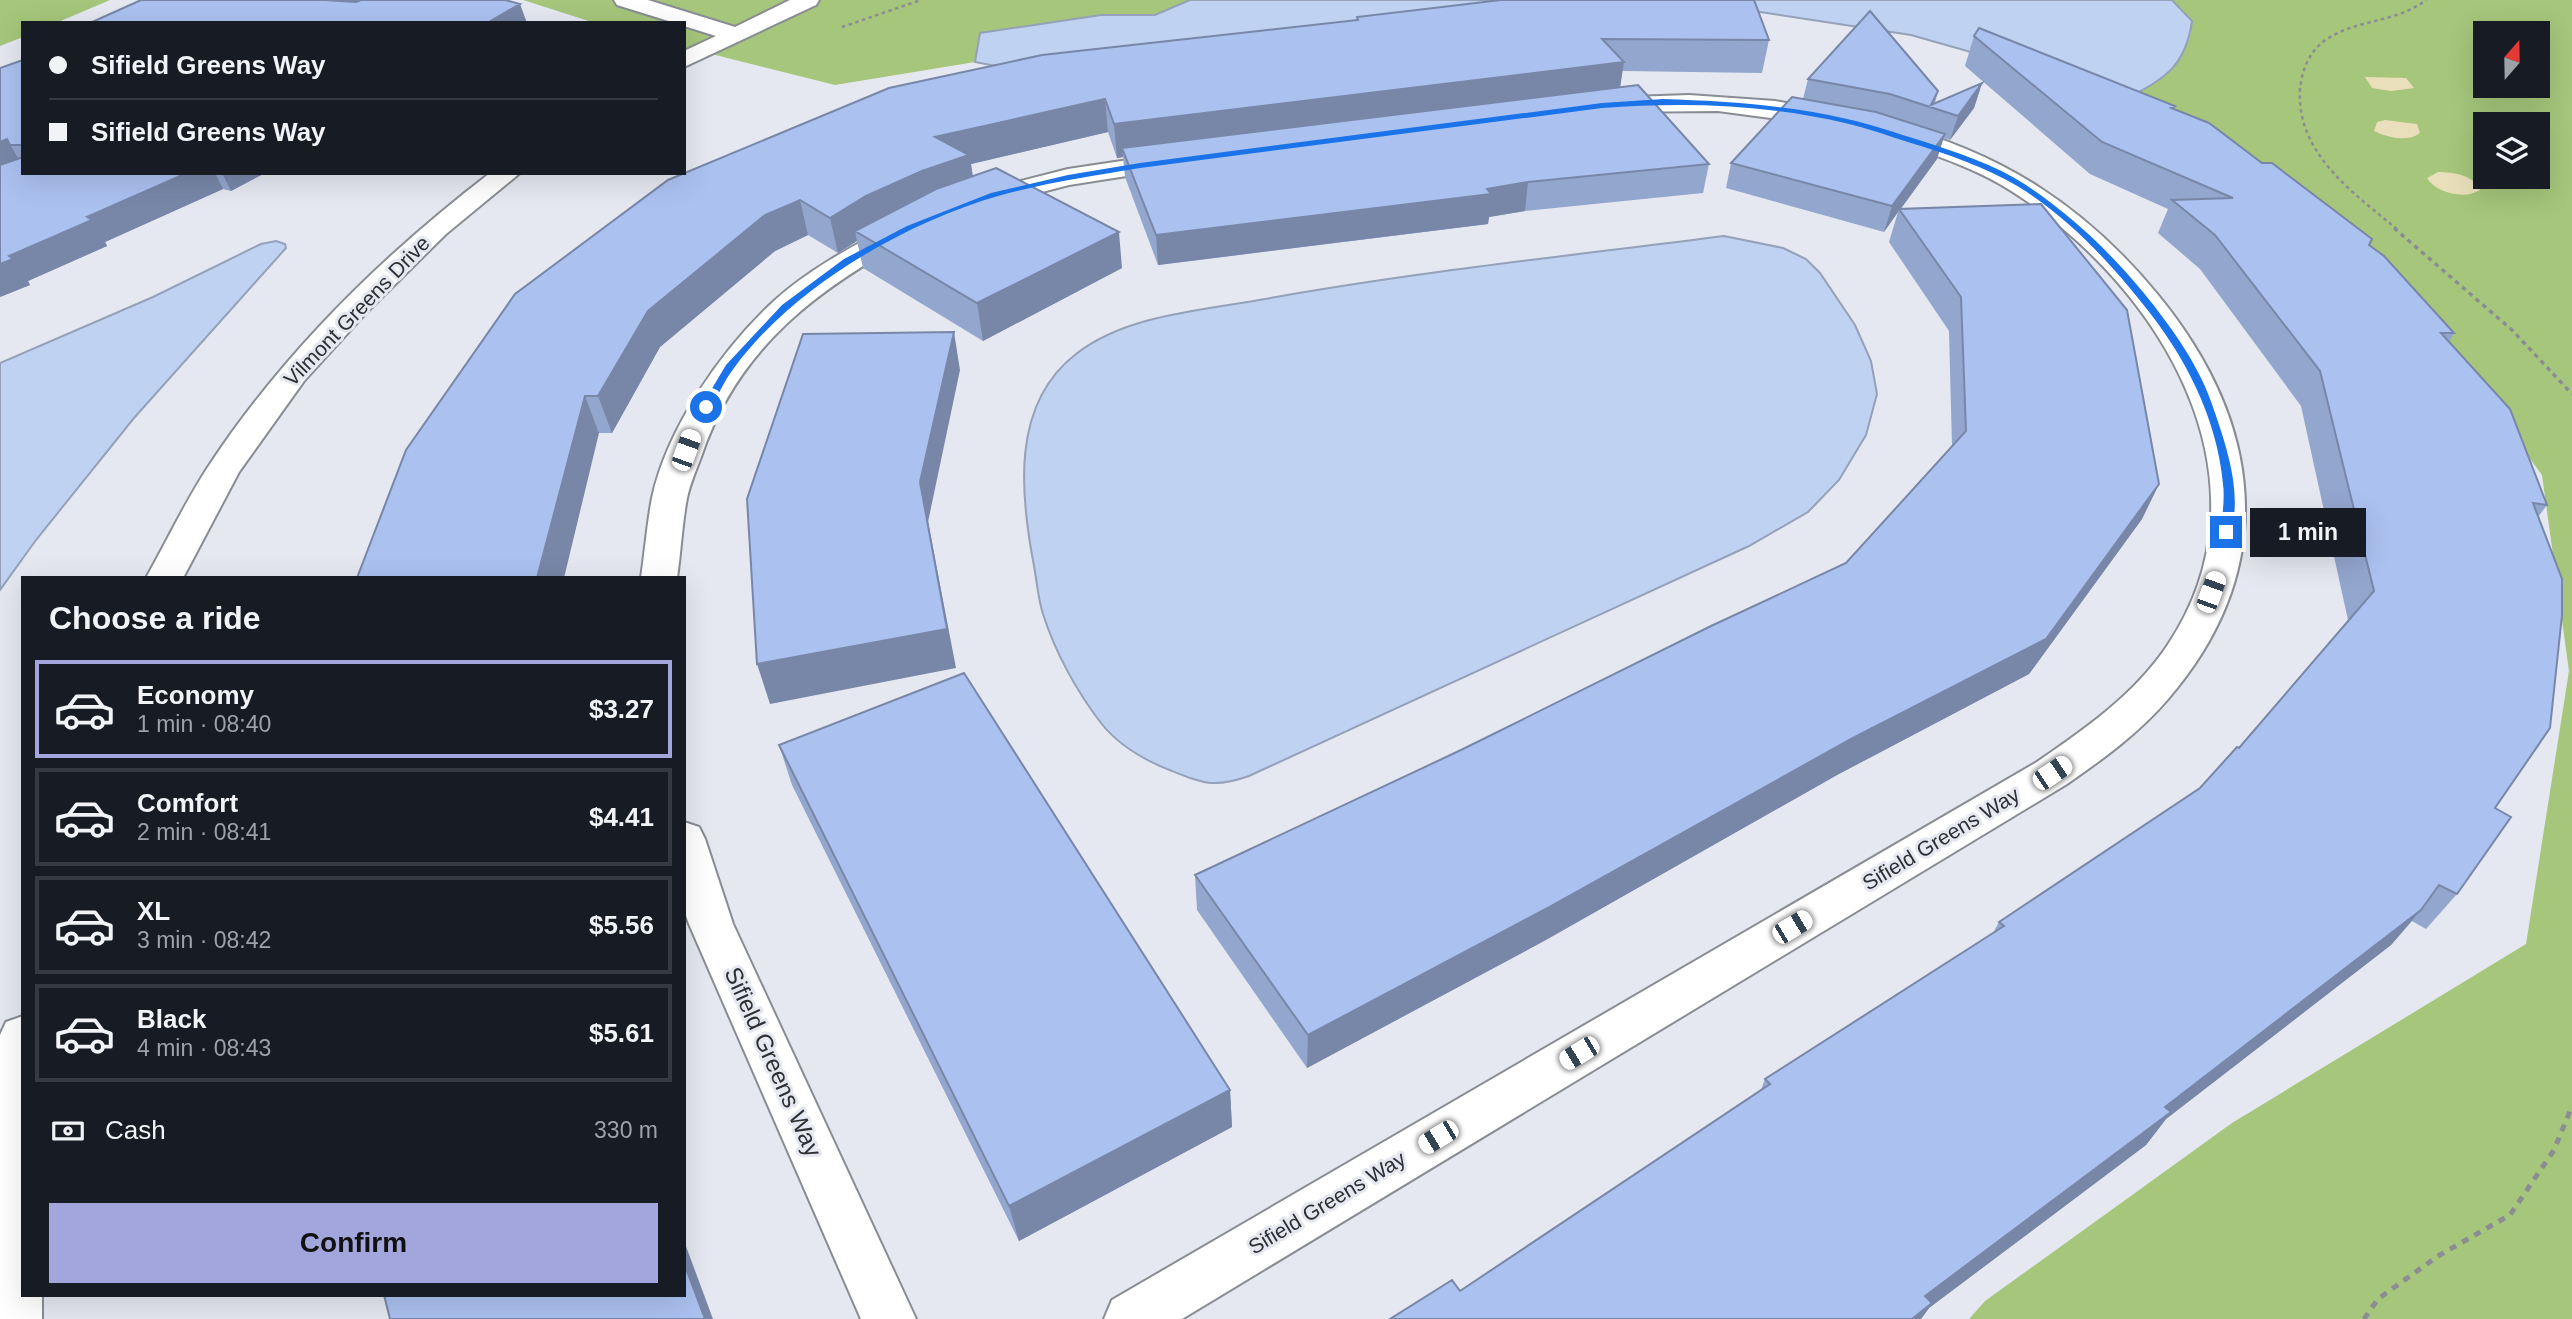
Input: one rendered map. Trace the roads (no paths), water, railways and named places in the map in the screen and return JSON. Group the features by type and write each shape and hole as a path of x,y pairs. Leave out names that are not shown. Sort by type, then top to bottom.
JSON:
{"street":[{"path":"625,0 734,34"},
{"path":"686,59 808,0"},
{"name":"Sifield Greens Way","path":"1131,1319 2052,773 2103,738 2142,704 2179,657 2204,613 2219,571 2226,532 2229,486 2223,452 2203,388 2167,327 2135,287 2082,231 2051,206 1990,168 1920,142 1848,121 1800,112 1709,102 1642,102 1575,109"},
{"path":"659,576 670,496 694,428 730,367 785,307 847,261 910,228 994,194 1068,177 1208,156"},
{"name":"Vilmont Greens Drive","path":"164,576 223,470 293,374 355,307 436,228 505,175"},
{"name":"Sifield Greens Way","path":"686,845 711,924 889,1319"},
{"path":"15,1319 13,1096 21,1049"}],"water":[{"path":"1190,0 2172,0 2192,21 2185,48 2172,68 2154,84 2129,97 1911,35 1714,5 1011,69 975,62 980,33 1101,15 1155,15"},
{"path":"1724,236 1783,248 1806,259 1820,273 1855,325 1871,361 1877,394 1866,435 1839,480 1808,512 1749,546 1237,780 1210,783 1162,767 1125,746 1101,723 1068,671 1041,608 1029,538 1024,480 1030,424 1040,398 1055,374 1076,354 1117,331 1164,316 1433,273"},
{"path":"276,241 285,244 286,248 134,418 36,540 0,590 0,363 153,297 261,244"}]}
